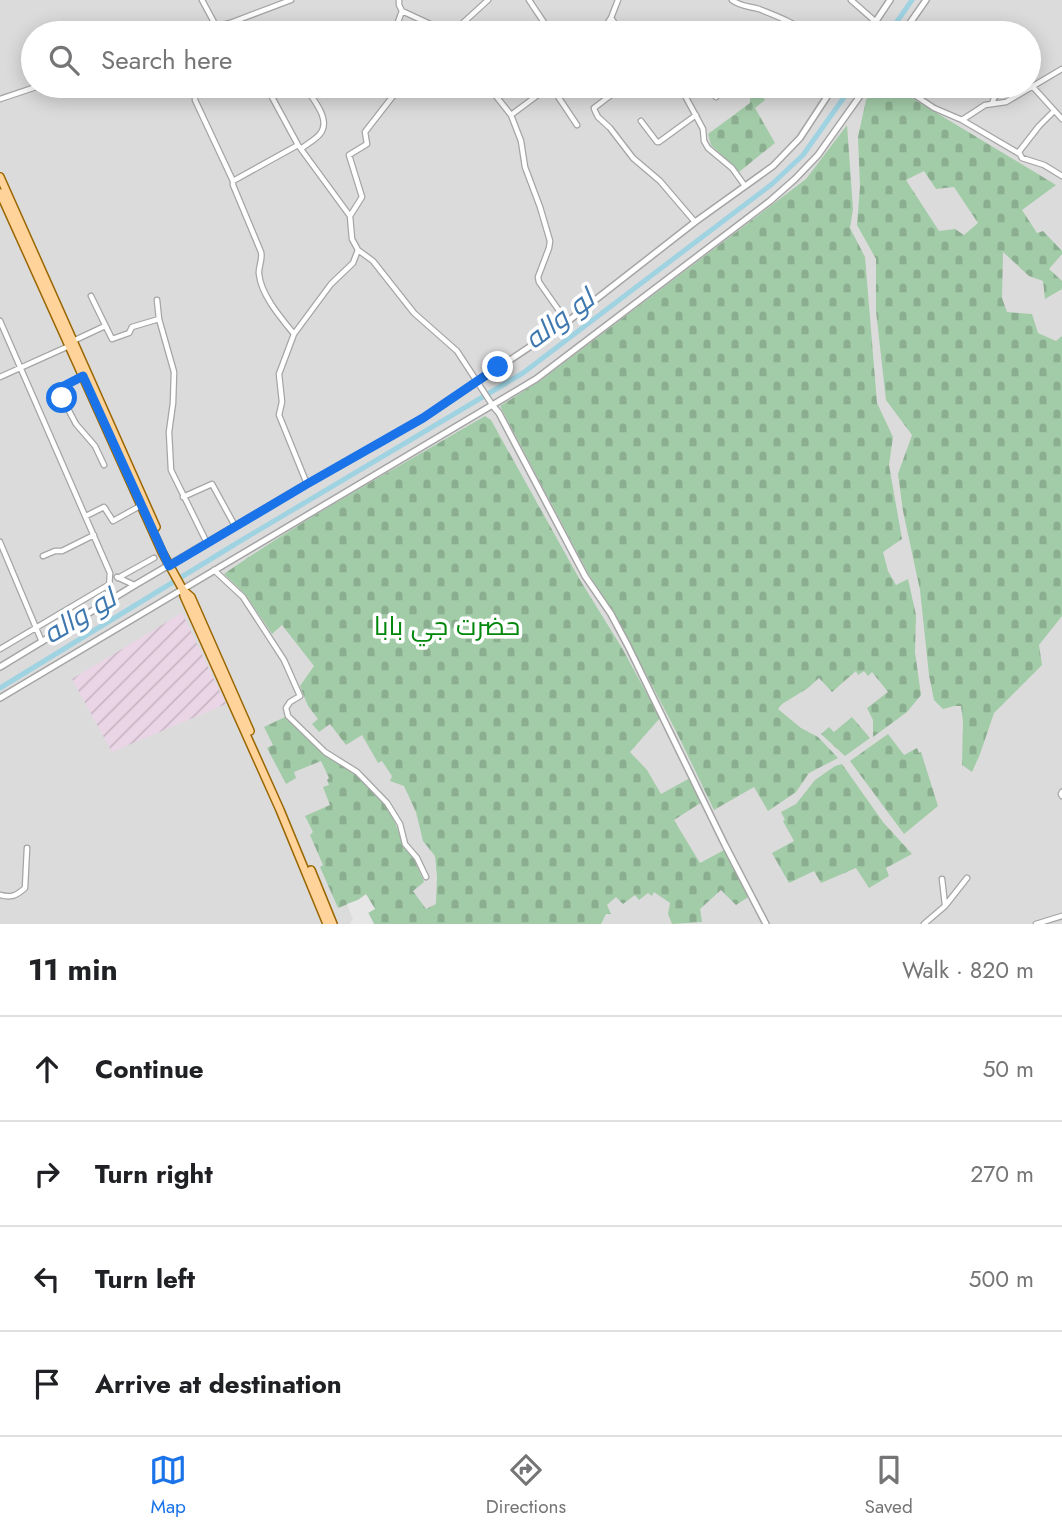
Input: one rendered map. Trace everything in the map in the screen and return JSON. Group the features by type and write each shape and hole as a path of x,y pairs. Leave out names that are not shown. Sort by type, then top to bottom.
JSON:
{"main road":[{"path":"0,177 11,209 166,550 169,566"},
{"path":"0,192 11,209"},
{"path":"71,343 83,376 169,566 181,587 191,597 327,924"},
{"path":"238,709 316,880 333,924"}],"street":[{"path":"202,0 213,21"},
{"path":"235,21 290,0"},
{"path":"400,0 402,11 425,21"},
{"path":"465,21 488,0"},
{"path":"529,0 543,21"},
{"path":"609,21 618,0"},
{"path":"732,0 740,6 757,8 788,21"},
{"path":"851,0 875,21"},
{"path":"877,21 890,0"},
{"path":"911,21 926,0"},
{"path":"398,21 402,11"},
{"path":"1041,81 1062,69"},
{"path":"0,90 2,99 21,92"},
{"path":"1041,96 1062,119"},
{"path":"195,98 233,181 261,252 258,273 269,302 294,334"},
{"path":"273,98 300,147 350,216 352,239 358,250 373,261 414,313 457,351 499,413 585,576 622,635 724,845 766,924"},
{"path":"233,181 300,147 321,133 324,125 313,98"},
{"path":"350,216 362,197 349,155 367,144 365,132 391,98"},
{"path":"498,98 511,115 521,141 525,167 550,241 538,277 539,282 567,321"},
{"path":"511,115 534,98"},
{"path":"559,98 577,125"},
{"path":"607,98 594,108 598,117 633,158 660,181 695,222"},
{"path":"686,98 703,129 708,148 732,168 746,187"},
{"path":"0,667 235,526 423,418 479,382 567,321 695,222 773,166 800,138 826,98"},
{"path":"0,698 181,587 215,570 536,379 770,201 818,155 858,98"},
{"path":"920,98 962,120 1022,158 1044,165 1062,176"},
{"path":"992,104 994,98"},
{"path":"962,120 985,105 1006,102 1013,98"},
{"path":"1018,153 1054,111"},
{"path":"642,121 659,142 696,116"},
{"path":"0,214 11,209"},
{"path":"307,484 279,415 282,402 279,374 294,334 331,284 353,263 358,250"},
{"path":"91,296 113,339 129,333 132,327 159,319"},
{"path":"157,300 159,319 174,372 169,432 171,470 207,543"},
{"path":"0,321 110,573 108,601"},
{"path":"0,377 105,326"},
{"path":"83,376 60,388 59,392 76,424 95,446 104,465"},
{"path":"184,497 212,484 235,526"},
{"path":"86,516 104,506 113,521 141,506"},
{"path":"43,556 62,551 94,535"},
{"path":"0,542 42,642"},
{"path":"118,578 154,558"},
{"path":"215,570 243,597 284,660 300,696 286,708 288,716 325,752 357,772 387,803 400,824 405,844 417,858 426,877"},
{"path":"110,573 135,585"},
{"path":"0,649 110,583"},
{"path":"0,895 10,898 25,888 27,848"},
{"path":"924,924 933,922 967,878"},
{"path":"942,879 945,906"},
{"path":"1037,924 1062,916"}],"shaded area":[{"path":"0,0 1062,0 1062,924 0,924"},
{"path":"182,613 226,704 112,752 72,679"},
{"path":"366,894 375,909 368,913 374,924 351,924 353,920 347,904"}],"green space":[{"path":"750,98 765,100 755,108 775,143 739,172 711,145 708,134 750,103"},
{"path":"867,98 912,98 1056,185 1022,210 1037,233 1043,231 1062,251 1049,269 1062,281 1062,289 1045,299 1043,281 1029,276 1003,252 1002,298 1007,312 1032,314 1038,333 1056,341 1062,336 1062,616 1039,645 1042,665 994,713 972,772 962,765 961,706 943,709 934,700 929,675 920,590 898,474 912,435 886,400 876,311 876,259 857,225 860,187 858,137","holes":["924,171 936,189 954,187 978,223 964,235 955,229 939,231 906,180"]},
{"path":"847,125 853,209 850,228 865,257 877,403 893,437 889,465 902,539 883,552 888,571 896,585 908,579 916,615 915,652 921,695 907,712 873,737 873,720 867,708 888,692 872,672 868,676 864,671 858,675 856,671 832,692 819,678 778,709 801,728 818,737 838,758 809,773 796,792 768,811 754,787 714,810 613,611 588,573 500,406 540,381 806,179"},
{"name":"حضرت جي بابا","path":"485,416 491,420 660,718 630,752 647,770 661,794 690,778 702,802 674,820 700,863 726,849 750,896 736,905 721,890 700,909 702,922 672,924 668,914 670,903 654,892 652,896 648,893 639,900 635,895 623,904 616,897 607,905 611,914 606,914 601,924 374,924 368,912 375,909 366,895 338,908 320,867 323,865 305,816 330,805 323,787 329,785 329,778 321,761 294,772 296,778 286,784 267,748 273,745 264,727 285,717 324,754 356,774 393,817 403,844 414,859 424,882 413,891 426,909 436,904 435,856 423,841 416,812 404,786 390,781 392,776 382,761 378,763 362,735 346,745 330,724 319,732 312,724 318,719 308,706 300,686 314,666 282,625 272,634 245,594 224,574 320,512"},
{"path":"852,717 870,738 845,756 821,734 829,727 834,732"},
{"path":"888,734 904,755 917,748 919,753 921,752 938,806 904,834 850,761"},
{"path":"842,764 883,822 912,854 886,868 889,876 869,888 856,868 821,883 814,871 789,883 772,853 794,841 781,812 796,804 815,780"}],"waterway":[{"name":"لو واله","path":"897,21 912,0"},
{"name":"لو واله","path":"0,688 523,373 772,184 803,155 843,98"}],"route":[{"path":"62,398 60,388 83,376 169,566 423,418 498,367"}]}
